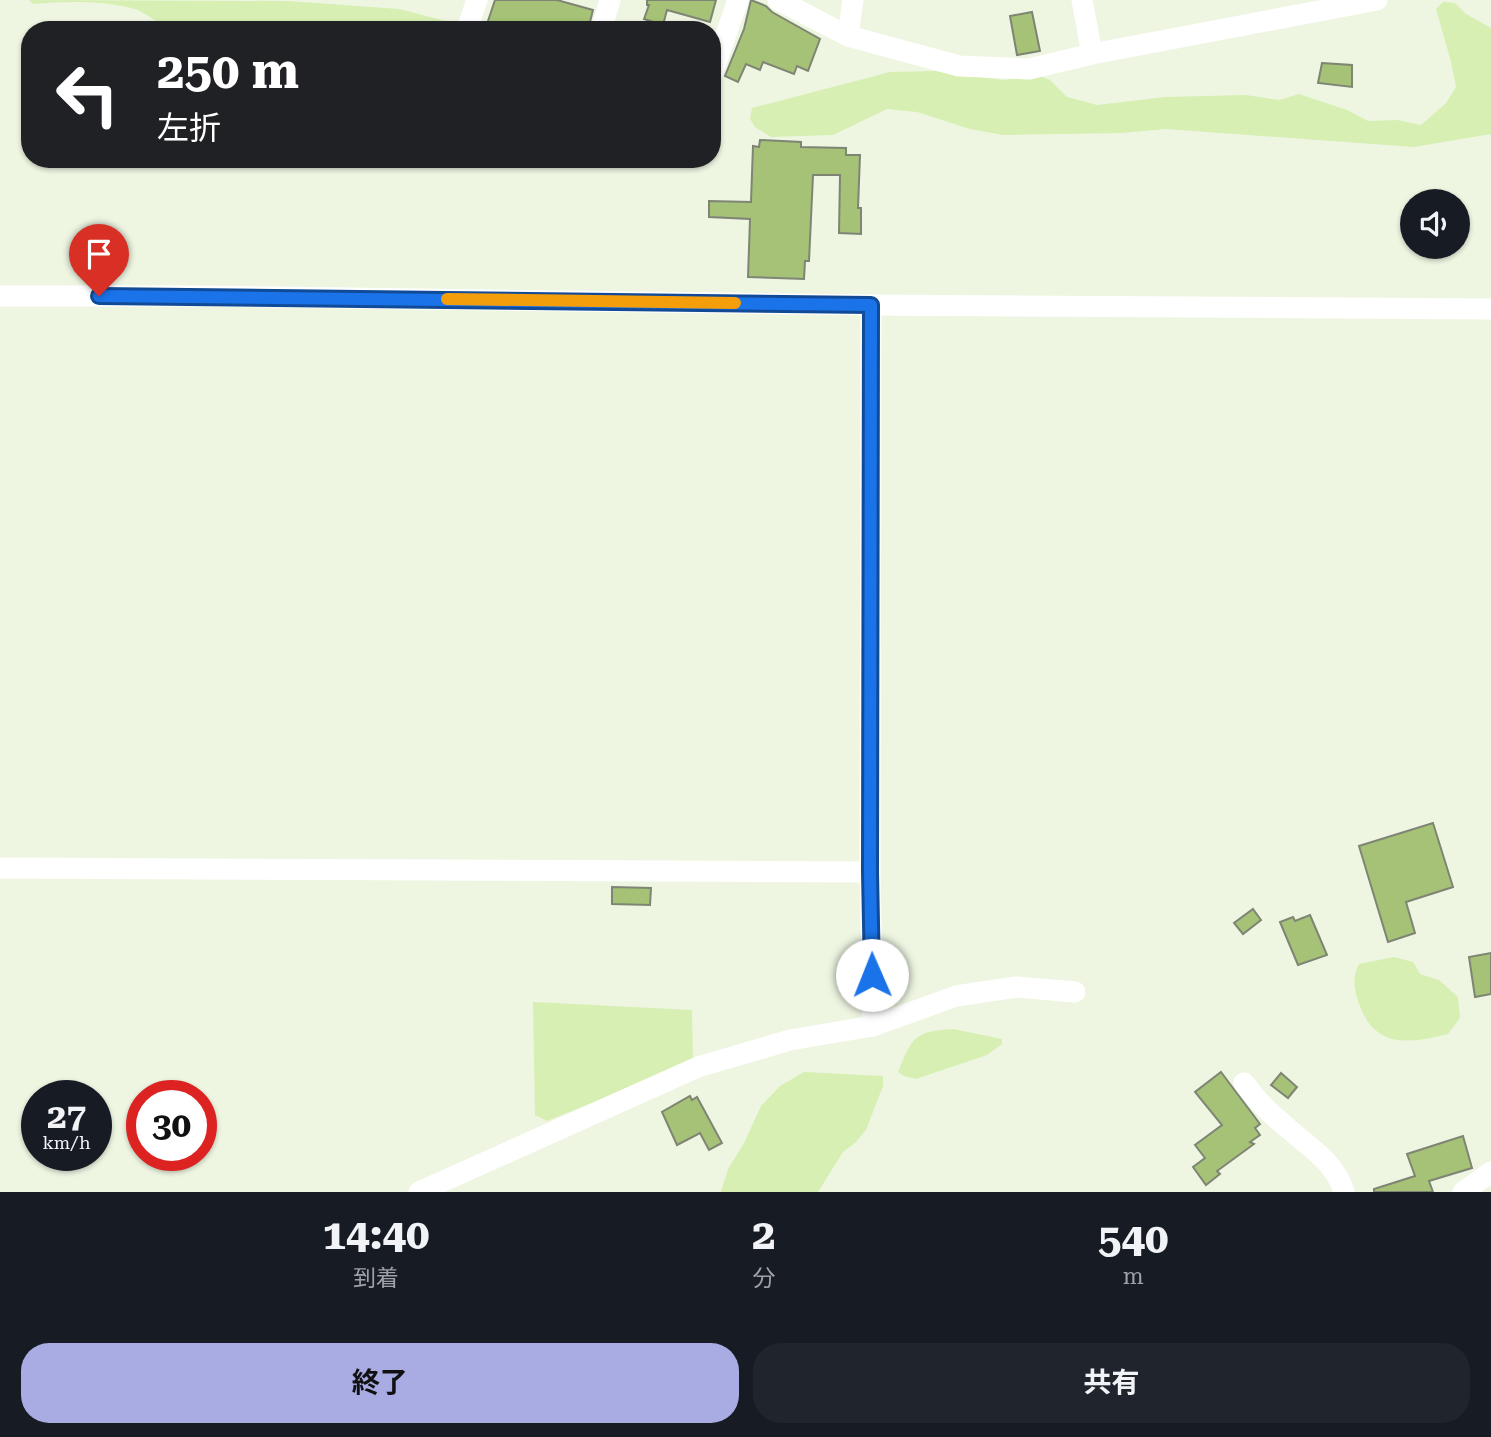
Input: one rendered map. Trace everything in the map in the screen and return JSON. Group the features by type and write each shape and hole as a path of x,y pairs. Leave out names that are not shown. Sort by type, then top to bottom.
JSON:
{"street":[{"path":"470,21 477,0"},
{"path":"604,21 610,0"},
{"path":"721,49 738,0"},
{"path":"778,0 848,36 959,66 1029,69 1092,54 1377,0"},
{"path":"848,36 853,0"},
{"path":"1082,0 1092,54"},
{"path":"0,296 1491,309"},
{"path":"871,305 870,872 873,1026"},
{"path":"0,868 870,872"},
{"path":"419,1192 698,1067 790,1040 873,1026 956,996 1016,987 1075,992"},
{"path":"1244,1083 1258,1102 1319,1153 1341,1184 1343,1192"},
{"path":"1463,1192 1491,1172"}],"green space":[{"path":"29,0 288,1 399,9 446,21 156,21 138,10 113,4 33,4"},
{"path":"1443,2 1455,3 1466,14 1491,28 1491,134 1414,147 1166,129 1122,133 1003,135 970,129 917,112 887,109 833,135 771,137 755,127 750,119 752,108 890,72 936,71 1004,80 1037,75 1050,80 1067,97 1097,105 1165,97 1246,95 1279,100 1299,94 1347,110 1368,121 1397,120 1421,125 1446,103 1456,87 1436,9"},
{"path":"1394,957 1413,962 1420,974 1439,980 1458,997 1460,1018 1448,1034 1419,1040 1394,1039 1373,1028 1365,1017 1355,987 1355,973 1359,964"},
{"path":"533,1002 692,1010 693,1062 547,1121 535,1115"},
{"path":"953,1029 1002,1039 1002,1044 987,1055 916,1079 898,1072 916,1038 930,1032"},
{"path":"804,1072 883,1076 883,1086 866,1130 843,1152 818,1192 721,1192 728,1169 744,1143 761,1106 780,1086"}],"building":[{"path":"495,0 557,0 593,10 590,21 488,21"},
{"path":"647,0 716,0 710,21 667,10 664,21 650,21 644,19"},
{"path":"751,0 766,6 820,39 808,71 797,66 794,74 763,62 760,70 746,64 738,82 725,76 744,29"},
{"path":"1032,12 1040,51 1017,55 1010,16"},
{"path":"1322,63 1352,65 1352,87 1318,83"},
{"path":"760,140 801,142 801,147 846,148 846,155 860,155 858,208 861,208 861,234 839,233 840,175 813,175 809,261 805,261 804,279 748,277 750,219 709,217 709,201 751,202 753,146 759,147"},
{"path":"1433,823 1453,887 1406,902 1415,933 1388,942 1359,846"},
{"path":"612,887 651,888 650,905 612,904"},
{"path":"1253,909 1261,920 1243,934 1234,923"},
{"path":"1310,915 1327,955 1298,965 1280,922 1293,917 1295,921"},
{"path":"1491,953 1491,994 1475,997 1469,957"},
{"path":"1221,1072 1260,1124 1255,1128 1260,1135 1250,1142 1254,1144 1217,1171 1220,1174 1206,1185 1193,1167 1205,1158 1195,1145 1222,1125 1195,1092"},
{"path":"1281,1073 1297,1087 1288,1098 1271,1085"},
{"path":"690,1096 692,1100 697,1097 722,1143 709,1150 700,1133 677,1145 662,1112"},
{"path":"1463,1136 1472,1168 1429,1181 1433,1192 1374,1192 1374,1189 1415,1176 1407,1154"}],"slow traffic":[{"path":"447,299 735,303"}],"route":[{"path":"99,296 871,305 872,975"}]}
